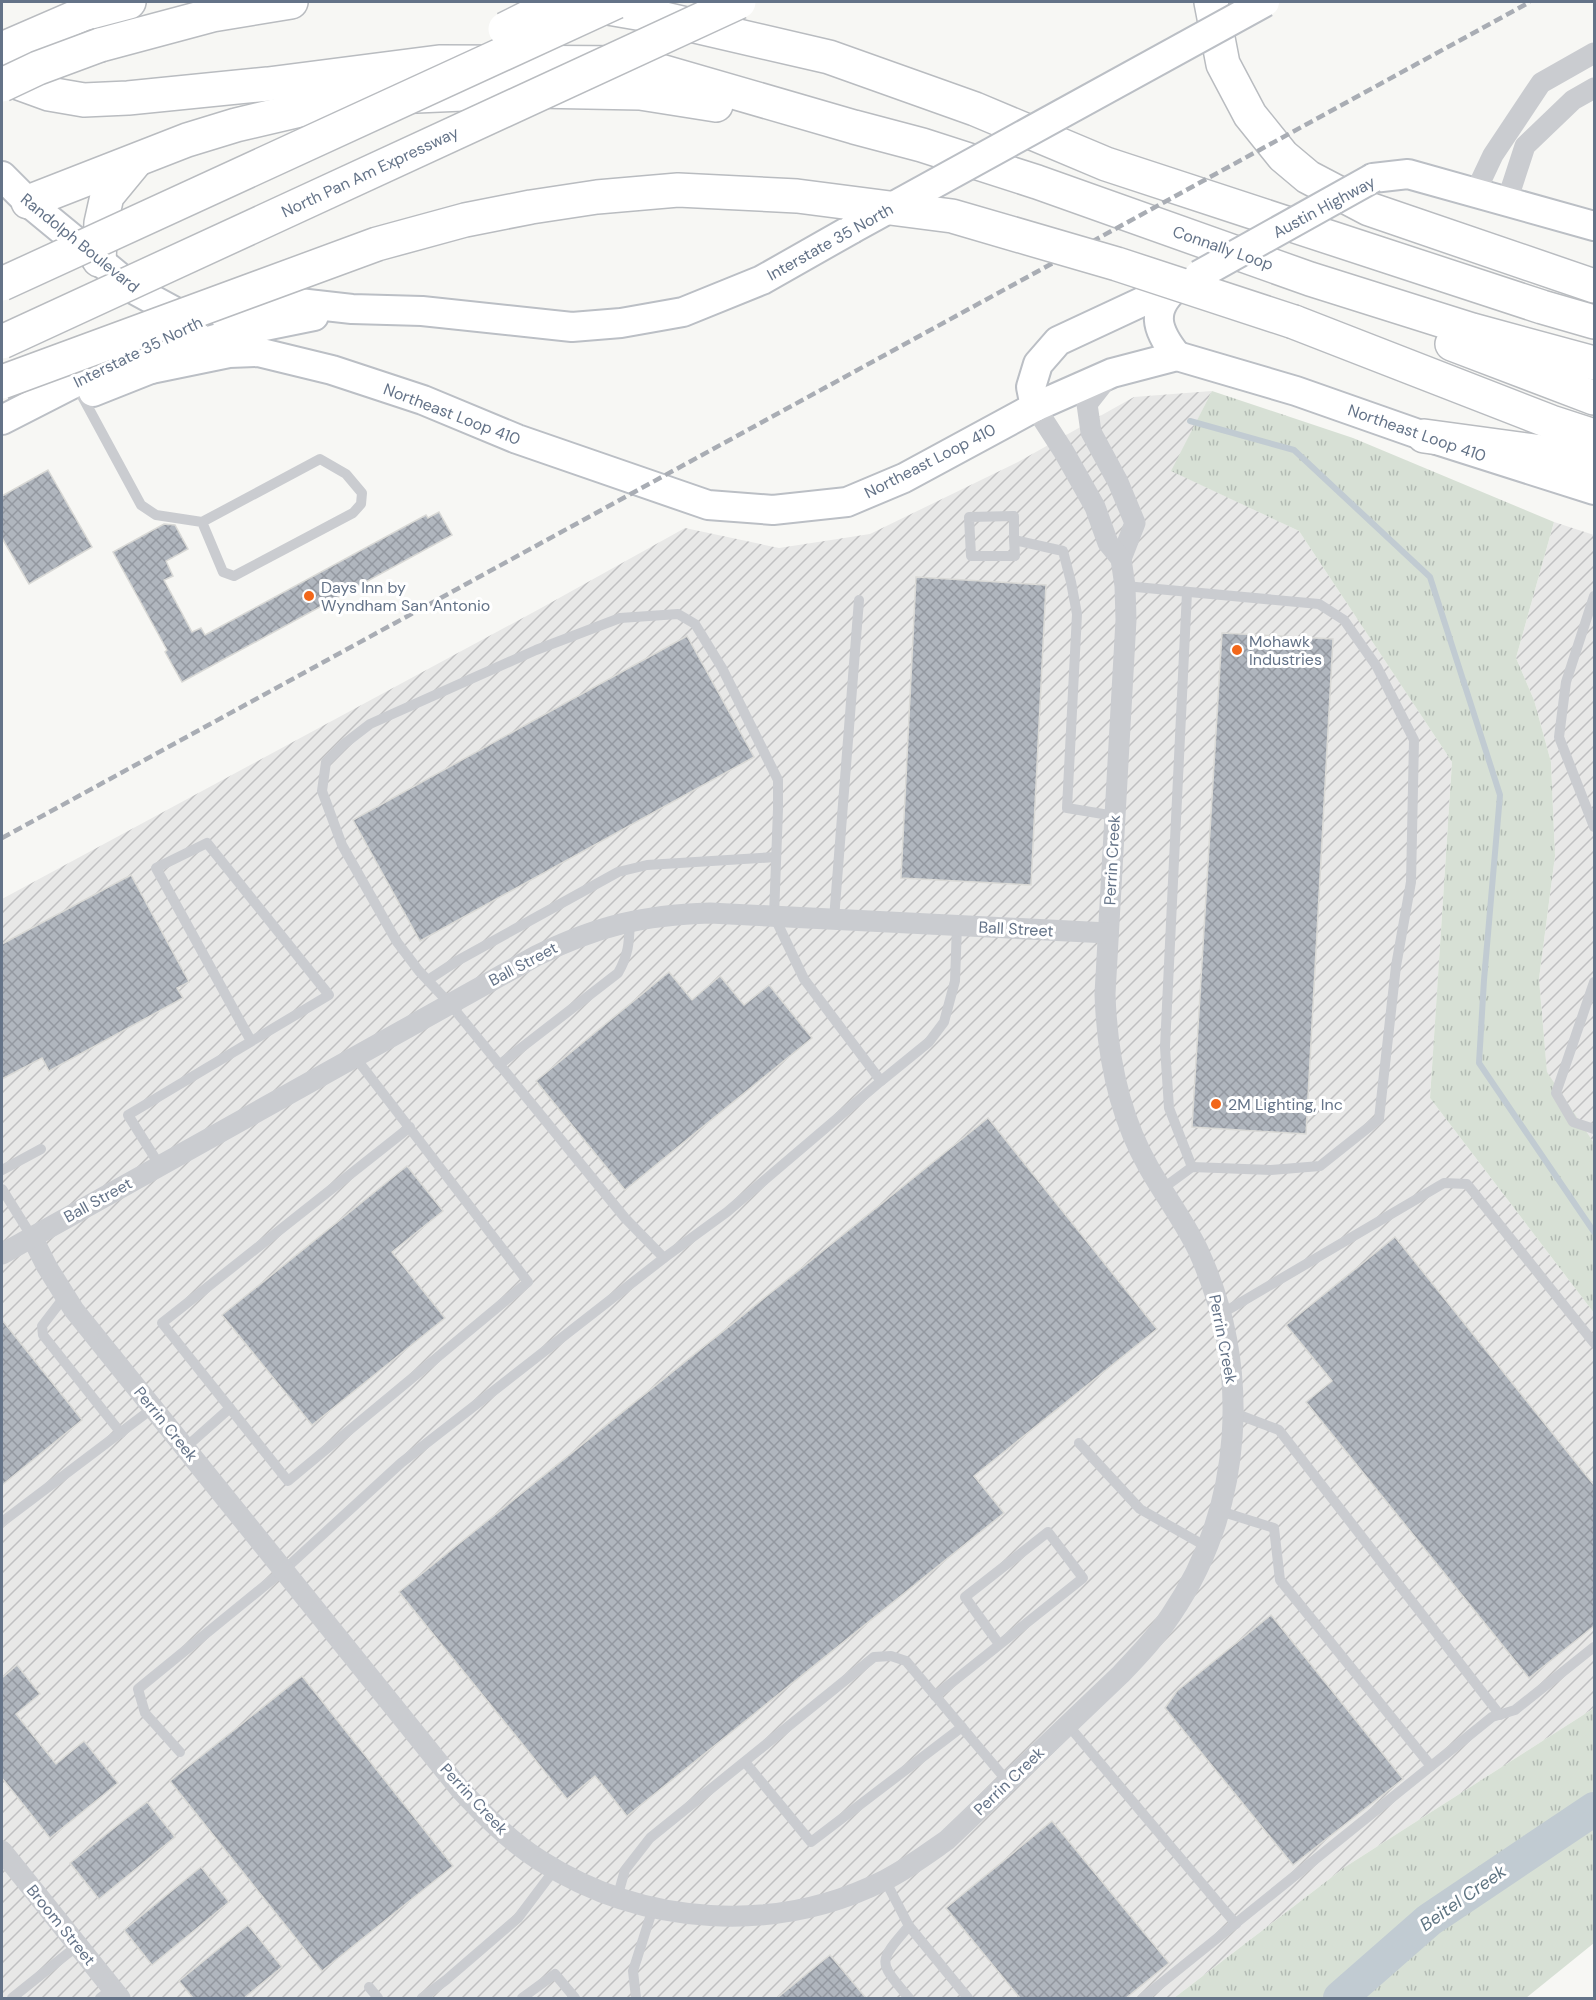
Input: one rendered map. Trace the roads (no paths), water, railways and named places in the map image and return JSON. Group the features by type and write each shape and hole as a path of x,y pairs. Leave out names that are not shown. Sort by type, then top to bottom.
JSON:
{"highway":[{"path":"2,49 83,14 129,2"},
{"path":"2,85 38,68 100,45 212,15 291,2"},
{"path":"2,279 324,114 559,2"},
{"path":"568,2 643,14 829,57 975,109 1106,164 1594,322"},
{"path":"2,284 616,2"},
{"name":"North Pan Am Expressway","path":"2,342 739,2"},
{"path":"1211,2 1223,64 1250,115 1283,156 1308,177 1369,209 1594,286"},
{"path":"2,77 49,94 84,100 128,98 268,84 439,62 633,63 854,128"},
{"path":"27,202 187,140 236,124 358,98 535,91 640,93 854,128"},
{"name":"Connally Loop","path":"854,128 922,145 1037,182 1310,279 1472,330 1594,363"},
{"path":"99,260 101,223 107,196 136,161"},
{"path":"1037,182 1304,290 1594,400"},
{"path":"2,382 406,235 531,207 597,197 678,190 796,196 952,216 1117,264 1294,322 1551,422 1594,436"},
{"path":"1294,322 1594,400"},
{"path":"1424,436 1594,459"}],"main road":[{"name":"Interstate 35 North","path":"2,420 194,322 258,305 290,302 352,309 422,311 572,327 621,323 683,312 762,280 1265,2"},
{"name":"Austin Highway","path":"1177,356 1164,340 1158,326 1161,308 1188,280 1373,178 1408,174 1594,226"},
{"name":"Randolph Boulevard","path":"2,176 27,202 135,290 194,322"},
{"path":"1035,407 1031,387 1038,364 1058,341 1188,280"},
{"name":"Interstate 35 North","path":"2,428 151,369 181,349 250,329 352,309"},
{"name":"Northeast Loop 410","path":"151,369 229,353 258,352 332,370 423,400 517,439 708,505 774,510 848,502 904,478 1035,407 1112,373 1177,356 1296,391 1424,436 1594,490"}],"street":[{"path":"1475,193 1493,155 1541,83 1594,53"},
{"path":"1506,201 1525,146 1573,100 1594,88"},
{"name":"Perrin Creek","path":"32,1237 74,1310 452,1779 484,1815 511,1839 555,1869 571,1879 617,1898 653,1908 710,1916 746,1917 783,1913 827,1903 853,1894 885,1880 918,1861 947,1840 1148,1646 1171,1615 1191,1582 1220,1511 1233,1436 1234,1413 1230,1359 1212,1284 1197,1249 1149,1168 1133,1135 1120,1101 1106,1030 1105,994 1126,620 1121,559 1135,523 1118,482 1091,432 1086,404 1112,373"},
{"name":"Perrin Creek","path":"1035,407 1080,479 1095,507 1108,543 1121,559"},
{"name":"Ball Street","path":"2,1254 536,956 569,940 603,928 630,921 710,913 1108,933"},
{"name":"Broom Street","path":"3,1856 77,1946 111,1995"}],"lane":[{"path":"82,396 141,505 156,515 202,522 320,459 346,474 362,493 361,504 353,513 234,576 223,572 202,522"},
{"path":"1014,516 1014,540 1015,556 971,556 969,517 1014,516"},
{"path":"1014,540 1063,550 1077,614 1067,808 1115,816"},
{"path":"1125,586 1319,604 1344,620 1377,667 1414,740 1411,882 1396,966 1379,1119 1320,1166 1271,1170 1192,1167 1162,1189"},
{"path":"1187,592 1165,1047 1169,1108 1192,1167"},
{"path":"1594,596 1566,682 1559,737 1594,827"},
{"path":"834,919 859,600"},
{"path":"664,1258 625,1218 397,942 342,845 322,791 326,762 344,744 370,724 536,650 620,618 678,614 695,624 722,668 778,780 774,916 804,979 881,1081"},
{"path":"160,1166 128,1115 252,1041 329,995 207,843 156,868 252,1041"},
{"path":"428,980 618,872 647,865 776,858"},
{"path":"499,1065 618,973 626,959 630,942 630,921"},
{"path":"180,1752 146,1713 138,1689 284,1570 400,1463 664,1258 727,1212 929,1042 944,1022 955,981 957,925"},
{"path":"1594,982 1556,1093 1573,1122 1594,1129"},
{"path":"355,1057 410,1127 528,1282 288,1481 162,1323 410,1127"},
{"path":"2,1170 41,1149"},
{"path":"1221,1314 1444,1183 1467,1184 1594,1343"},
{"path":"2,1189 32,1237"},
{"path":"65,1296 42,1326 43,1335 121,1432"},
{"path":"2,1522 153,1408"},
{"path":"185,1448 230,1408"},
{"path":"1234,1413 1279,1430 1500,1715"},
{"path":"1078,1443 1140,1509 1207,1547"},
{"path":"1220,1511 1274,1528 1280,1580 1431,1766"},
{"path":"935,1696 1083,1578 1048,1532 965,1598 999,1644"},
{"path":"1143,1998 1492,1717 1515,1710 1594,1647"},
{"path":"617,1898 625,1870 650,1838 874,1657 891,1656 906,1661 1008,1782"},
{"path":"1068,1725 1236,1924"},
{"path":"745,1762 811,1842 962,1727"},
{"path":"422,1998 518,1918 555,1869"},
{"path":"885,1880 909,1926 968,1998"},
{"path":"636,1998 633,1971 653,1908"},
{"path":"909,1926 884,1959 886,1968 909,1998"},
{"path":"12,1998 77,1946"},
{"path":"522,1998 555,1974 575,1998"},
{"path":"369,1987 378,1998"}],"waterway":[{"path":"1190,421 1294,450 1430,577 1500,795 1479,1063 1594,1232"},
{"name":"Beitel Creek","path":"1340,1998 1429,1920 1594,1809"}],"railway":[{"path":"2,838 1530,2"}],"place":[{"name":"Days Inn by Wyndham San Antonio","path":"309,596"},
{"name":"Mohawk Industries","path":"1237,650"},
{"name":"2M Lighting, Inc","path":"1216,1104"}]}
